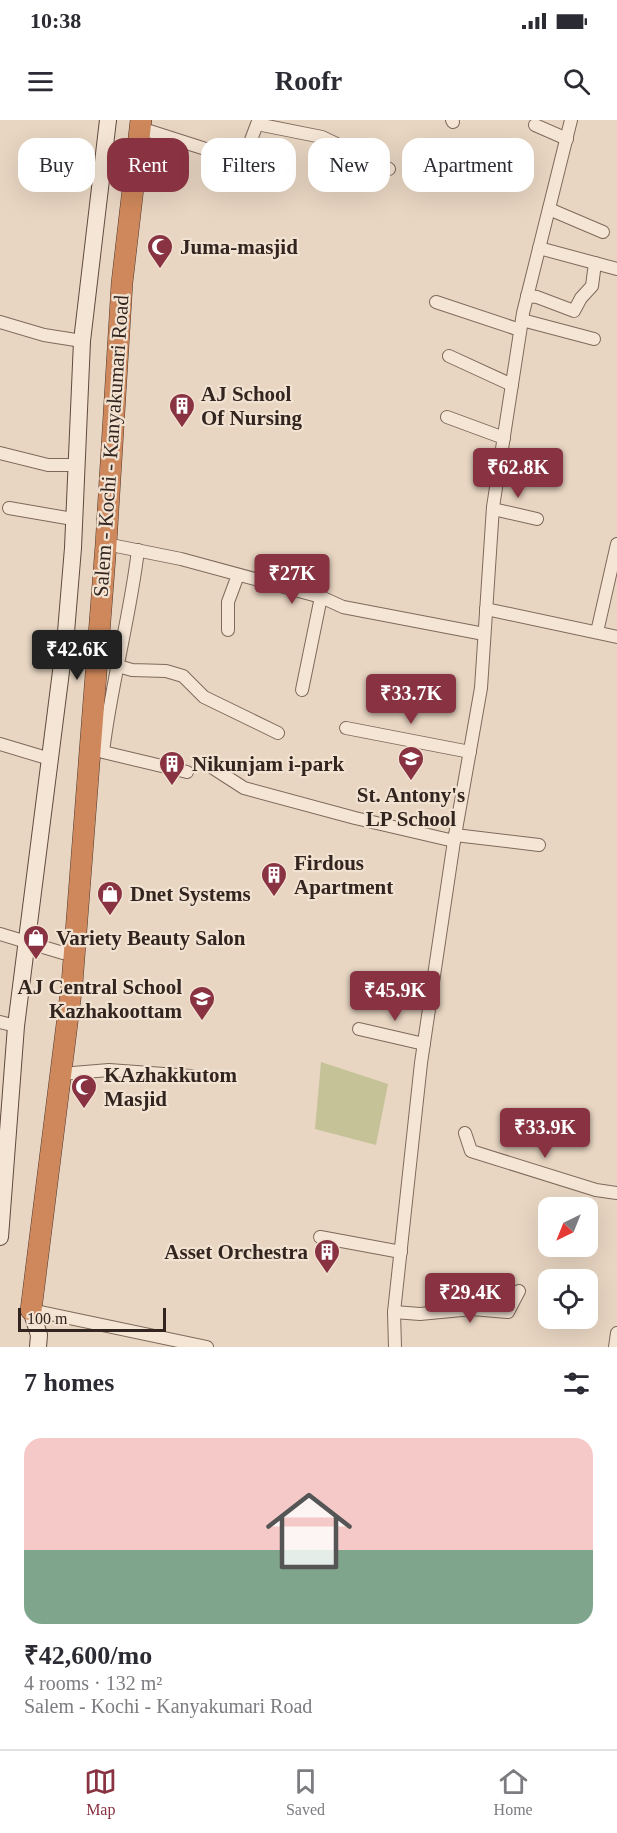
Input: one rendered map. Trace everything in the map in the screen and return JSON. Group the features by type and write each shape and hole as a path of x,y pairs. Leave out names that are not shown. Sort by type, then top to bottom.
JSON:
{"highway":[{"name":"Salem - Kochi - Kanyakumari Road","path":"32,1310 72,984 106,544 122,283 140,124"}],"street":[{"path":"0,1228 8,1024 27,942 66,632 82,341 108,120"},
{"path":"395,1347 394,1312 424,1044 455,838 481,688 493,509 521,325 571,120"},
{"path":"140,124 243,161 257,124 324,138"},
{"path":"535,125 567,139"},
{"path":"549,209 603,232"},
{"path":"539,248 617,269"},
{"path":"527,296 574,310 592,286 596,263"},
{"path":"436,302 521,325 594,339"},
{"path":"0,322 44,335 82,341"},
{"path":"449,357 512,385"},
{"path":"447,417 504,438"},
{"path":"0,453 48,465 76,465"},
{"path":"9,508 73,519"},
{"path":"493,509 537,519"},
{"path":"106,544 181,559 321,597 343,607 484,634"},
{"path":"597,632 617,544"},
{"path":"138,550 133,591 106,724 103,752 187,772"},
{"path":"228,630 228,602 238,575"},
{"path":"302,690 321,597"},
{"path":"486,609 617,637"},
{"path":"118,666 132,670 166,671 183,676 204,697 278,733"},
{"path":"346,728 470,752"},
{"path":"0,744 50,759"},
{"path":"213,768 244,788 355,818 455,838 539,845"},
{"path":"0,934 63,953"},
{"path":"359,1029 424,1044"},
{"path":"61,1074 109,1070 191,1076"},
{"path":"465,1134 471,1151 596,1191 617,1193"},
{"path":"321,1237 400,1252"},
{"path":"394,1312 420,1314 472,1309 508,1312 519,1291"},
{"path":"38,1347 39,1335 32,1310 207,1347"},
{"path":"615,1347 617,1333"}],"shaded area":[{"path":"321,1062 388,1084 376,1145 315,1129"}],"place":[{"name":"Juma-masjid","path":"160,270"},
{"name":"AJ School Of Nursing","path":"182,429"},
{"name":"St. Antony's LP School","path":"411,782"},
{"name":"Nikunjam i-park","path":"172,787"},
{"name":"Firdous Apartment","path":"274,898"},
{"name":"Dnet Systems","path":"110,917"},
{"name":"Variety Beauty Salon","path":"36,961"},
{"name":"AJ Central School Kazhakoottam","path":"202,1022"},
{"name":"KAzhakkutom Masjid","path":"84,1110"},
{"name":"Asset Orchestra","path":"327,1275"}]}
